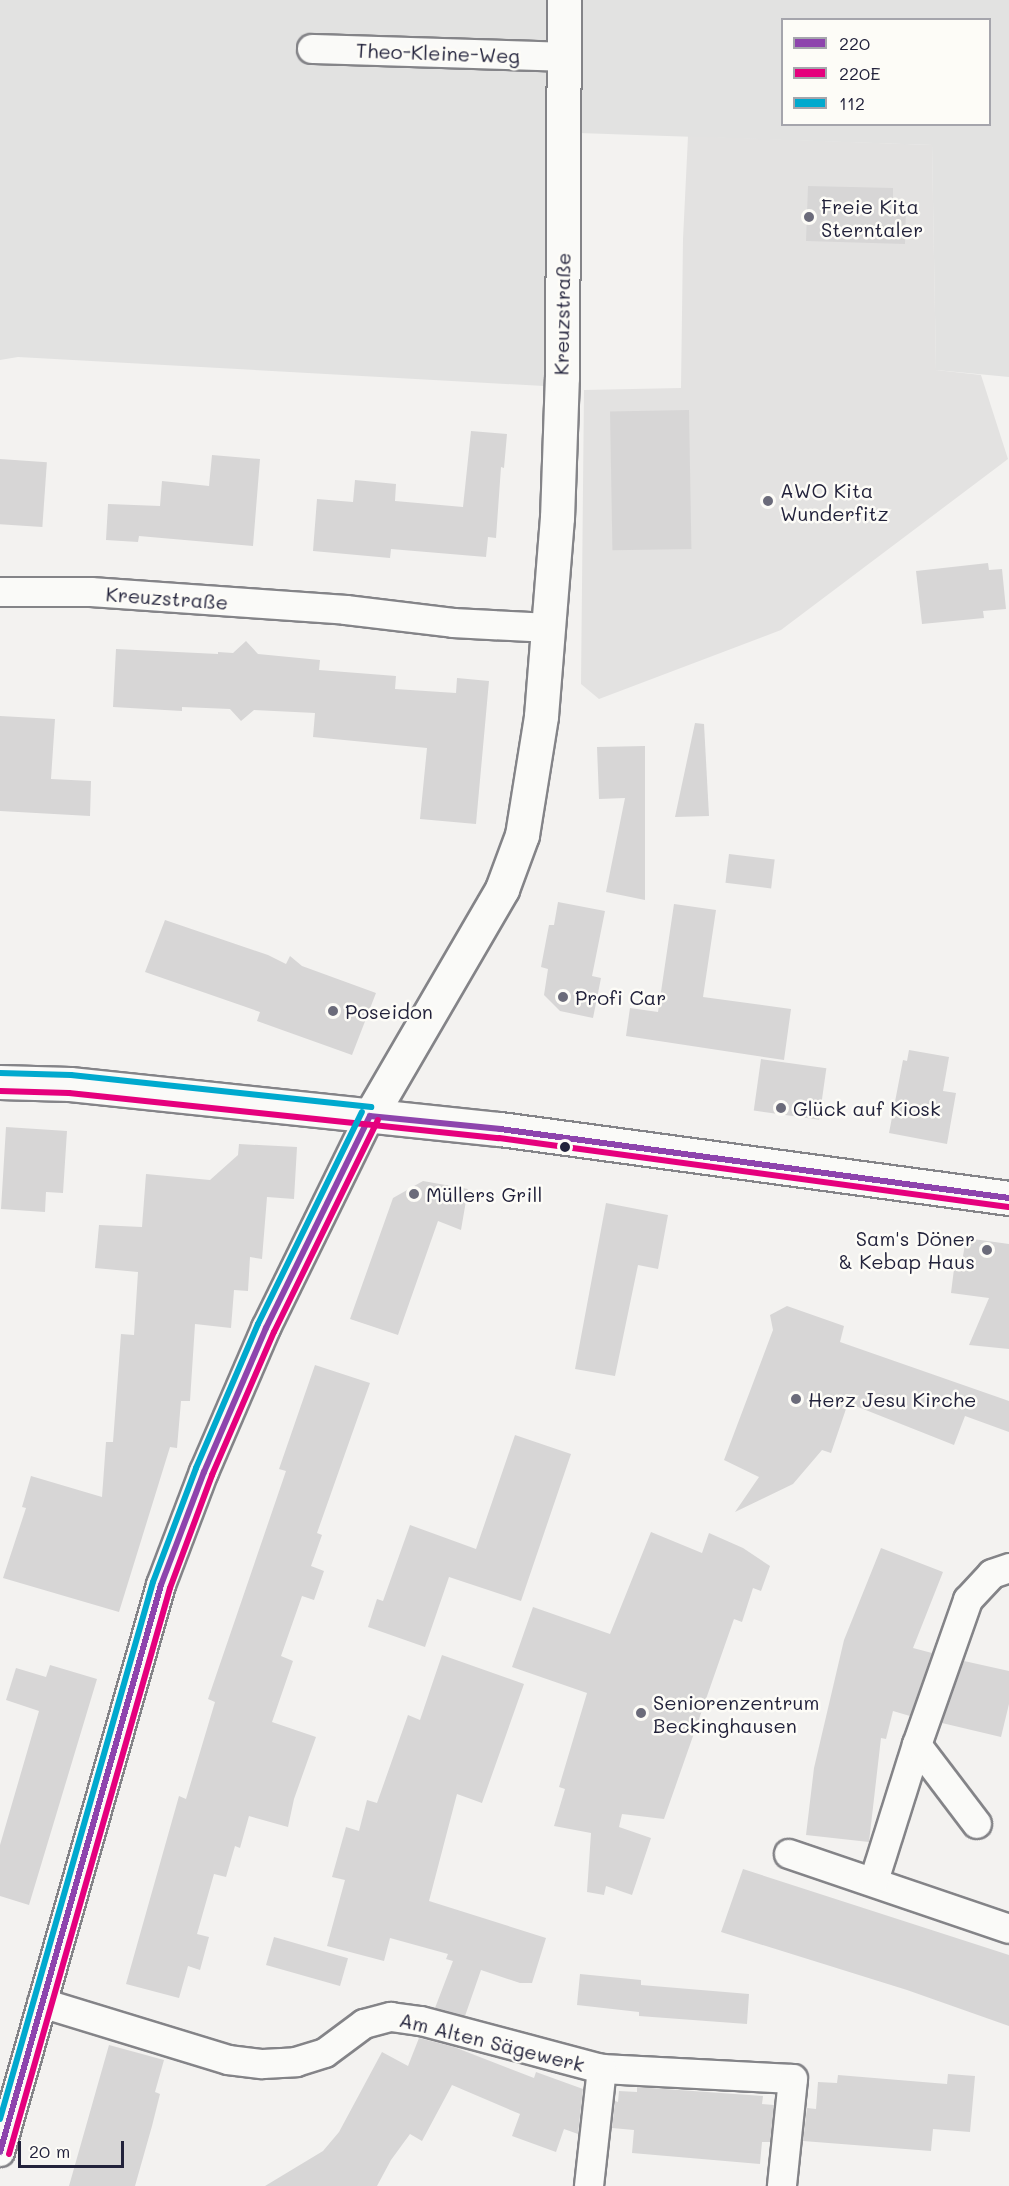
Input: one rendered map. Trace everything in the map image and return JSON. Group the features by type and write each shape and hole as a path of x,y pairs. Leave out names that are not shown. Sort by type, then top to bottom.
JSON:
{"street":[{"name":"Kreuzstraße","path":"0,2152 161,1585 204,1472 266,1328 370,1116 502,889 522,835 541,716 550,628 561,377 564,0"},
{"name":"Theo-Kleine-Weg","path":"312,49 564,57"},
{"name":"Kreuzstraße","path":"0,592 91,592 346,610 453,623 550,628"},
{"path":"0,1082 70,1084 500,1129 1009,1198"},
{"path":"874,1881 917,1745 968,1600 992,1574 1009,1568"},
{"path":"917,1745 977,1824"},
{"path":"789,1854 874,1881 1009,1929"},
{"name":"Am Alten Sägewerk","path":"42,2003 228,2060 263,2064 296,2062 325,2053 364,2024 391,2017 421,2021 602,2069 793,2079 782,2186"},
{"name":"Am Alten Sägewerk","path":"589,2186 602,2069"}],"shaded area":[{"path":"0,0 1009,0 1009,377 936,370 932,145 548,132 544,386 18,357 0,360"},
{"name":"AWO Kita Wunderfitz","path":"688,136 932,145 936,370 981,375 1008,459 781,630 599,699 581,684 584,390 681,388 683,239"}],"building":[{"path":"808,186 893,188 893,207 906,208 905,244 806,241"},
{"path":"689,410 691,549 612,550 610,411"},
{"path":"471,431 507,434 504,468 501,467 496,538 488,537 486,557 391,549 390,558 313,551 317,499 353,502 355,480 396,484 395,501 463,507"},
{"path":"212,455 260,459 253,546 139,536 138,542 106,540 108,504 160,506 162,481 209,486"},
{"path":"0,459 47,462 42,527 0,524"},
{"path":"988,563 989,570 1002,569 1006,609 983,611 984,618 922,624 916,571"},
{"path":"246,641 258,654 320,660 319,670 396,676 395,689 456,693 457,678 489,681 476,824 420,819 427,748 313,737 315,713 254,710 241,721 230,709 182,707 182,711 113,707 116,649 218,654 218,652 233,653"},
{"path":"0,716 55,719 51,779 91,781 90,816 0,811"},
{"path":"695,723 704,724 709,816 675,817"},
{"path":"645,746 645,900 606,892 625,798 599,799 597,747"},
{"path":"729,854 775,860 771,888 725,883"},
{"path":"558,902 605,911 592,976 601,978 593,1018 560,1011 544,995 548,969 541,967 549,925 554,925"},
{"path":"674,904 716,910 703,997 791,1009 784,1060 626,1036 630,1008 658,1012"},
{"path":"165,920 268,955 286,964 290,956 302,966 376,993 352,1055 257,1021 260,1012 145,972"},
{"path":"909,1050 949,1057 943,1091 956,1093 947,1144 889,1133 903,1060 907,1061"},
{"path":"761,1059 826,1068 819,1120 754,1110"},
{"path":"6,1127 67,1131 63,1193 46,1192 45,1212 1,1209"},
{"path":"239,1144 297,1147 294,1199 267,1197 262,1259 250,1257 248,1291 234,1290 231,1328 195,1324 190,1401 181,1401 177,1448 170,1447 119,1612 3,1578 26,1508 22,1507 31,1476 102,1497 106,1442 113,1442 121,1334 134,1335 138,1272 95,1268 99,1225 142,1227 146,1174 210,1180 238,1155"},
{"path":"423,1181 468,1189 461,1230 438,1221 398,1335 350,1319 393,1198"},
{"path":"606,1203 668,1215 658,1269 638,1265 615,1376 575,1369"},
{"path":"966,1238 1009,1244 1009,1349 969,1345 989,1298 951,1293 955,1261 962,1262"},
{"path":"787,1306 844,1326 840,1342 1009,1401 1009,1432 965,1416 954,1445 848,1403 831,1453 822,1450 793,1484 735,1512 759,1477 724,1460 773,1330 770,1315"},
{"path":"315,1365 370,1383 317,1533 322,1535 311,1566 324,1571 314,1600 302,1596 281,1656 293,1661 272,1722 316,1737 294,1799 288,1827 249,1816 240,1848 235,1846 226,1877 214,1874 197,1934 209,1937 200,1970 188,1966 179,1998 126,1984 179,1796 186,1799 215,1702 208,1699 286,1471 279,1469"},
{"path":"515,1435 571,1454 521,1601 449,1577 425,1647 368,1627 377,1599 383,1601 410,1525 476,1549"},
{"name":"Seniorenzentrum Beckinghausen","path":"651,1532 702,1553 709,1533 743,1548 770,1566 761,1591 753,1588 742,1622 734,1619 664,1819 622,1814 619,1827 651,1838 632,1895 606,1886 604,1895 587,1892 591,1833 554,1826 565,1789 559,1787 587,1693 512,1667 533,1607 610,1634"},
{"path":"881,1548 943,1572 913,1648 932,1653 910,1716 893,1711 886,1739 881,1738 869,1842 806,1835 814,1768 844,1640"},
{"path":"442,1655 524,1684 482,1803 457,1794 429,1901 546,1938 532,1983 520,1983 481,1970 465,2016 435,2008 453,1961 446,1959 448,1954 390,1938 384,1961 327,1946 345,1880 332,1877 346,1827 359,1831 367,1800 377,1803 408,1715 420,1720"},
{"path":"964,1661 1009,1671 1009,1704 1001,1737 942,1723"},
{"path":"50,1665 97,1679 29,1905 0,1896 0,1845 39,1711 6,1700 16,1668 46,1677"},
{"path":"743,1869 1009,1955 1009,2026 907,1990 721,1932"},
{"path":"274,1937 348,1958 340,1986 266,1965"},
{"path":"580,1974 641,1980 641,1985 749,1994 747,2024 639,2016 639,2012 577,2005"},
{"path":"419,2038 454,2047 534,2078 536,2072 583,2089 578,2134 564,2129 556,2152 512,2136 520,2114 452,2085 422,2141 410,2134 391,2160 377,2186 265,2186 323,2151 339,2132 382,2052 408,2066"},
{"path":"109,2045 164,2060 155,2092 160,2094 135,2186 69,2186"},
{"path":"948,2074 975,2076 970,2132 933,2129 931,2151 803,2141 807,2108 816,2109 818,2082 837,2083 838,2075 947,2084"},
{"path":"637,2087 763,2096 762,2104 774,2105 770,2142 762,2142 760,2164 632,2153 634,2130 612,2128 615,2101 618,2102 619,2091 637,2092"}],"transit line":[{"name":"112","path":"0,1073 71,1075 371,1107"},
{"name":"220E","path":"0,1091 69,1093 499,1138 1008,1207"},
{"name":"112","path":"0,2119 153,1582 196,1468 258,1324 362,1112"},
{"name":"220","path":"370,1116 500,1129 1009,1198"},
{"name":"220","path":"0,2152 161,1585 204,1472 266,1328 370,1116"},
{"name":"220E","path":"9,2154 170,1588 212,1475 274,1332 378,1120"}],"place":[{"name":"Freie Kita Sterntaler","path":"809,217"},
{"name":"AWO Kita Wunderfitz","path":"768,501"},
{"name":"Profi Car","path":"563,997"},
{"name":"Poseidon","path":"333,1011"},
{"name":"Glück auf Kiosk","path":"781,1108"},
{"name":"Müllers Grill","path":"414,1194"},
{"name":"Sam's Döner & Kebap Haus","path":"987,1250"},
{"name":"Herz Jesu Kirche","path":"796,1399"},
{"name":"Seniorenzentrum Beckinghausen","path":"641,1713"}]}
